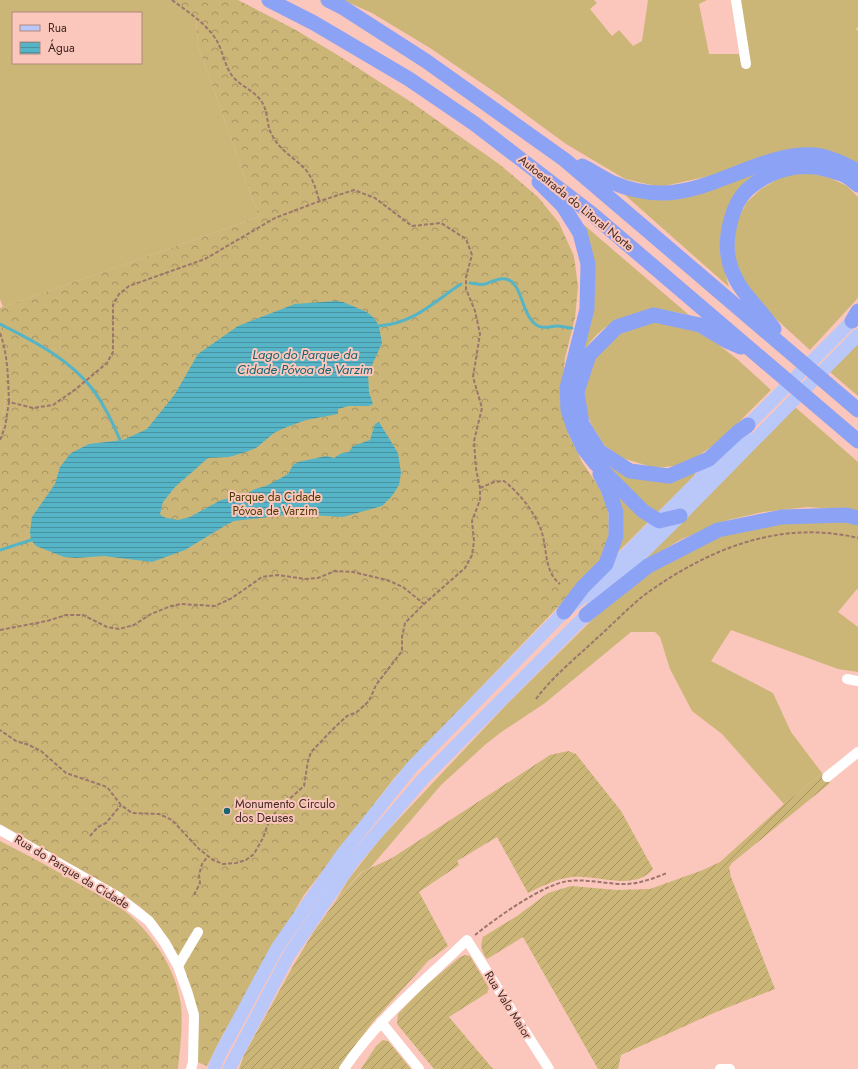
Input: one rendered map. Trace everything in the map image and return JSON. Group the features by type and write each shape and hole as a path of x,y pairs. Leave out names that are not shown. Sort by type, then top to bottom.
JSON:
{"highway":[{"name":"Autoestrada do Litoral Norte","path":"269,0 314,23 409,79 475,124 530,165 592,214 858,441"},
{"name":"Autoestrada do Litoral Norte","path":"328,0 342,7 426,61 565,160 858,410"},
{"path":"565,160 590,170 611,182 636,191 661,193 682,191 701,186 768,162 788,156 805,154 821,156 840,162 858,171"},
{"path":"530,165 540,184 562,206 580,232 588,264 586,309 567,388 568,410 574,428 584,449 596,464 643,512 659,521 680,516"},
{"path":"787,348 767,320 742,291 733,274 728,255 728,233 737,204 746,191 762,179 792,167 809,166 825,169 845,175 858,185"},
{"path":"748,425 738,432 709,459 669,476 630,471 599,451 582,424 577,392 589,354 617,327 654,315 700,325 727,341 754,352"},
{"path":"564,612 583,587 606,564 616,536 616,512 608,489 596,464"},
{"path":"586,615 648,566 718,530 782,517 846,515 858,518"}],"main road":[{"path":"214,1069 277,948 343,853 412,768 564,612 589,592 659,521 743,435 748,425 856,316"},
{"path":"229,1069 289,955 352,861 422,779 586,615 604,591 841,354 858,335"}],"street":[{"path":"736,0 746,64"},
{"path":"847,680 858,682"},
{"path":"827,778 858,752"},
{"name":"Rua do Parque da Cidade","path":"0,830 117,896 149,921 165,943 178,966 194,1015 193,1062 191,1069"},
{"path":"178,966 198,932"},
{"path":"344,1069 356,1050 381,1022 467,940"},
{"name":"Rua Valo Maior","path":"467,940 549,1069"},
{"path":"381,1022 419,1069"},
{"path":"720,1069 730,1069"}],"path":[{"path":"172,0 196,18 212,34 220,47 233,77 261,100 264,106 271,135 282,150 305,170 315,184 320,201"},
{"path":"0,730 16,741 41,751 66,773 107,787 121,805 132,814 160,814 172,820 199,848 214,860 223,864 236,863 246,860 254,854 263,838 268,824 277,810 304,786 308,761 312,752 347,716 357,712 369,701 376,686 402,651 402,637 406,623 424,604 465,568 472,555 474,541 472,521 480,500 480,488 476,469 474,441 482,408 473,377 480,334 475,311 466,289 466,277 472,256 466,239 441,223 412,226 375,198 354,190 275,218 205,259 129,286 119,294 112,305 113,352 107,363 53,405 33,408 9,402"},
{"path":"0,333 5,347 9,402 5,427 0,440"},
{"path":"480,488 494,482 504,482 519,494 530,508 540,527 549,571 555,580 560,584"},
{"path":"536,699 563,670 642,597 706,557 725,549 761,538 797,532 833,533 858,538"},
{"path":"0,630 47,621 66,615 83,615 107,627 119,629 134,625 151,614 171,606 181,604 215,606 232,598 262,577 278,575 305,579 318,578 336,571 353,572 387,580 402,587 424,604"},
{"path":"90,836 98,827 106,823 121,805"},
{"path":"194,895 200,883 199,875 202,864 208,856"},
{"path":"467,940 529,898 547,888 566,881 589,880 620,884 634,883 667,873"}],"green space":[{"path":"0,0 172,0 196,18 198,46 259,217 3,307 0,299"},
{"name":"Parque da Cidade Póvoa de Varzim","path":"172,0 238,0 294,29 411,102 499,164 538,197 559,223 574,256 578,287 575,318 565,358 561,400 568,433 582,462 599,487 608,508 609,537 602,561 395,777 304,895 222,1036 207,1066 197,1062 199,1014 185,971 170,941 156,922 139,906 97,879 0,824 0,430 6,395 5,361 0,339 0,308 259,217 198,46 196,18"},
{"path":"343,0 594,0 597,3 590,9 612,36 619,30 633,46 642,41 648,0 707,0 699,4 709,54 739,54 742,68 750,68 740,0 858,0 858,27 856,29 858,31 858,163 818,148 801,148 714,175 660,187 625,179 566,144 499,95 430,48 372,13"},
{"path":"767,170 721,233 721,259 729,287 625,195 625,193"},
{"path":"805,172 828,177 847,186 858,197 858,298 810,350 755,300 744,284 735,259 734,243 736,223 747,202 761,189 781,177"},
{"path":"583,224 689,315 667,311 646,311 626,316 609,325 594,338 582,354 575,373 572,396 574,374 589,322 593,297 589,250 581,227"},
{"path":"649,323 669,323 686,326 715,342 737,359 771,390 729,432 711,447 695,458 674,466 655,468 622,458 604,445 592,426 586,412 584,396 585,385 596,356 617,335"},
{"path":"0,339 5,361 6,396 0,430"},
{"path":"858,343 858,396 830,372"},
{"path":"795,407 858,462 858,511 808,507 763,512 728,520 680,540 641,563"},
{"path":"574,410 588,444 598,457 610,467 622,474 649,480 663,480 693,473 695,473 695,475 658,512 647,510 641,506 599,460 581,435"},
{"path":"616,493 648,522 618,552"},
{"path":"830,519 858,524 858,590 857,589 838,612 858,627 858,672 838,669 731,630 711,661 773,693 791,732 822,773 784,804 722,734 692,711 670,669 660,637 655,632 631,632 545,703 486,744 441,785 370,868 361,872 335,902 348,880 379,840 507,704 592,620 646,574 726,533 761,525"},
{"path":"568,751 576,754 621,811 653,869 645,876 636,880 626,881 582,877 560,879 528,893 497,837 457,861 459,865 419,892 448,946 428,961 372,1023 339,1069 239,1069 244,1055 314,931 335,902 362,872 392,858 550,755"},
{"path":"822,773 830,783 729,867 731,877 775,989 716,1012 621,1055 618,1069 598,1069 523,937 487,959 483,953 481,946 483,937 517,916 548,893 571,886 617,890 650,889 703,870 720,862 784,804"},
{"path":"0,841 118,906 134,919 158,947 165,958 175,981 181,1005 182,1021 178,1069 0,1069"},
{"path":"465,955 470,956 489,988 487,993 449,1017 493,1069 434,1069 397,1024 398,1014 424,987 460,957"},
{"path":"383,1040 388,1041 411,1069 361,1069 376,1046"}],"water":[{"name":"Lago do Parque da Cidade Póvoa de Varzim","path":"336,301 343,302 367,312 375,319 379,326 382,343 368,374 369,392 373,404 369,406 349,406 338,409 338,414 306,420 282,429 274,433 256,448 246,452 229,457 208,458 175,487 163,502 160,514 165,518 178,520 190,517 221,500 245,495 255,489 266,486 288,474 293,465 298,462 326,456 334,458 342,453 349,452 353,446 370,440 375,424 379,422 398,453 401,473 399,485 392,496 382,506 343,517 293,514 234,521 185,550 152,562 104,556 76,558 64,557 36,546 31,540 30,532 32,517 55,484 60,467 71,453 89,444 123,440 147,429 175,394 198,354 238,326 295,304"}],"waterway":[{"path":"470,283 483,284 498,279 506,279 516,286 532,322 540,327 559,326 572,328"},
{"path":"379,326 403,321 423,311 461,284"},
{"path":"0,324 39,344 63,361 85,380 98,396 120,440"},
{"path":"0,550 31,540"}],"place":[{"name":"Monumento Circulo dos Deuses","path":"227,811"}]}
